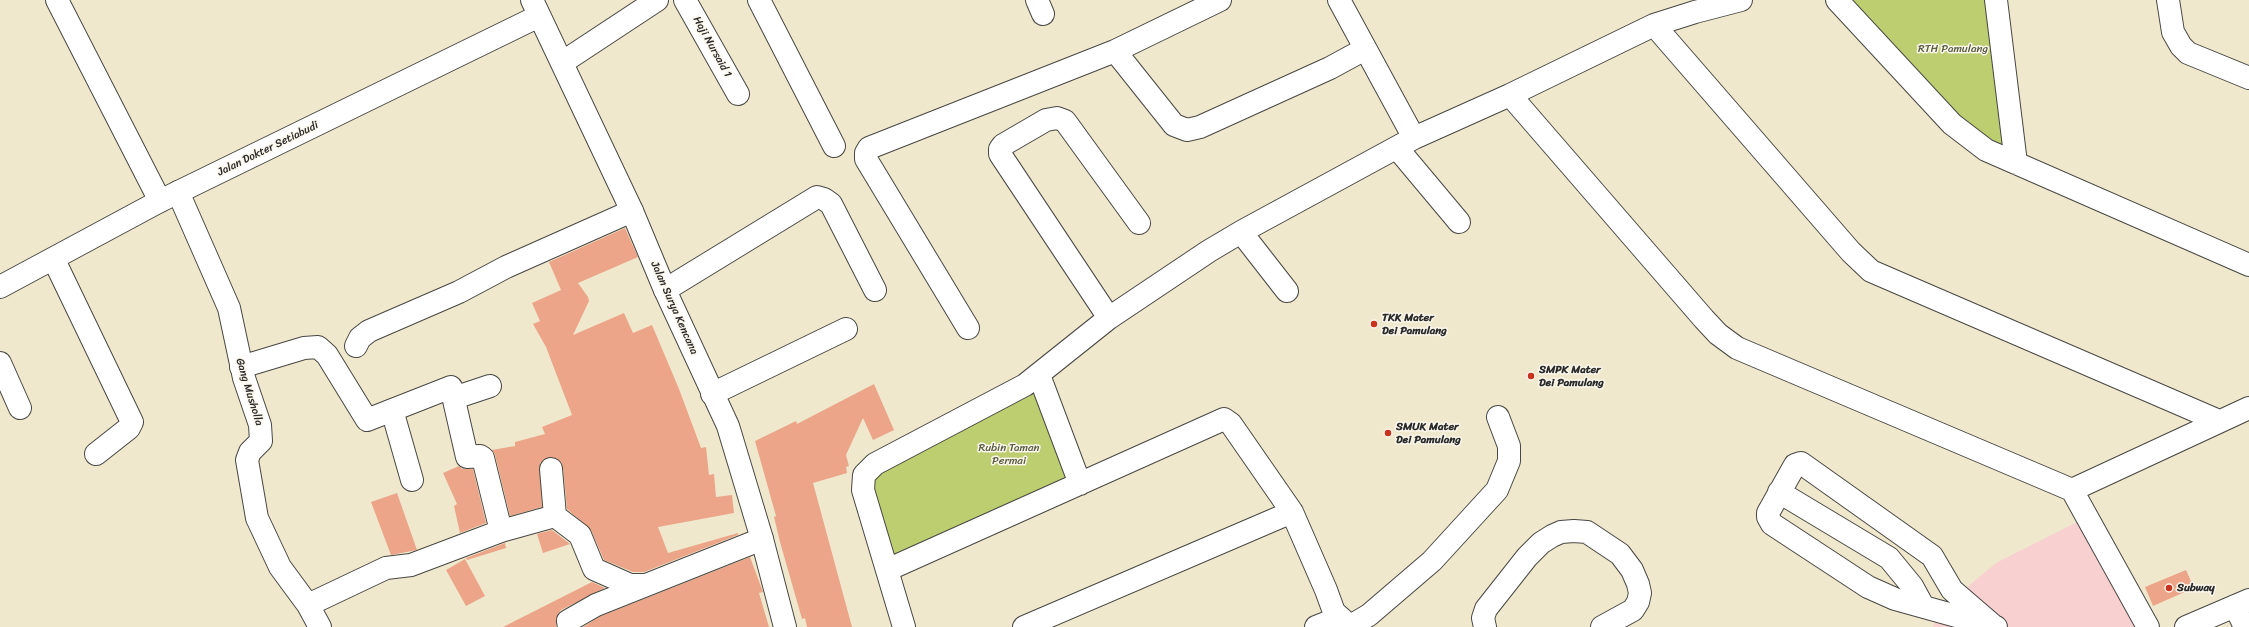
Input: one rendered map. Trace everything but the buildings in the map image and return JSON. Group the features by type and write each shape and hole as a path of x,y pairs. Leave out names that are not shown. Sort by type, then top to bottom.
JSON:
{"street":[{"name":"Gang Musholla","path":"57,0 169,197 229,308 241,367 262,437 261,441 250,452 247,460 257,518 280,567 308,605 320,627"},
{"path":"563,62 657,0"},
{"name":"Haji Nursaid 1","path":"686,0 738,94"},
{"path":"759,0 834,146"},
{"path":"968,328 866,159 866,153 870,148 1115,51 1220,0"},
{"path":"1339,0 1365,49 1405,143 1459,222"},
{"path":"904,627 863,490 864,475 875,464 1025,386 1109,318 1241,232 1405,143 1510,95 1654,26 1695,12 1741,0"},
{"path":"1837,0 1952,124 1986,150 2249,265"},
{"path":"1996,0 2016,163"},
{"path":"2168,0 2173,32 2188,53 2249,78"},
{"name":"Jalan Dokter Setiabudi","path":"0,287 54,260 169,197 535,8"},
{"name":"Jalan Surya Kencana","path":"535,8 563,62 632,211 665,290 728,426 762,540 785,627"},
{"path":"1654,26 1851,252 1871,271 2219,421"},
{"path":"1115,51 1174,125 1187,130 1200,127 1330,68 1365,49"},
{"path":"1510,95 1704,319 1718,334 1737,348 2072,490 2148,627"},
{"path":"1109,318 1000,154 1002,145 1046,120 1057,118 1065,121 1139,223"},
{"path":"665,290 817,197 824,199 831,204 875,290"},
{"path":"356,346 360,338 369,331 459,292 506,267 632,211"},
{"path":"1241,232 1287,291"},
{"path":"54,260 132,422 129,428 96,454"},
{"path":"712,394 846,329"},
{"path":"241,367 304,348 318,347 327,355 367,420 392,410 453,393 490,386"},
{"path":"2,371 20,408"},
{"path":"1039,375 1080,484"},
{"path":"453,393 467,457 480,456 482,458 501,531"},
{"path":"2072,490 2249,408"},
{"path":"392,410 412,480"},
{"path":"888,570 1224,419 1231,424 1292,512 1326,590 1333,624 1369,616 1432,561 1497,490 1509,461 1509,446 1498,417"},
{"path":"1801,463 1932,556 1952,590 1996,627 1895,599 1868,587 1772,524 1768,517 1768,513 1795,465 1801,463"},
{"path":"551,469 555,516 580,535 594,568 630,585 644,585"},
{"path":"1779,492 1889,558 1912,586 1924,606"},
{"path":"1024,627 1292,512"},
{"path":"308,605 386,568 411,565 501,531 555,516"},
{"path":"1485,627 1483,618 1486,609 1527,557 1540,543 1552,536 1561,532 1574,531 1587,532 1620,554 1632,570 1638,584 1640,593 1638,602 1632,610 1602,627"},
{"path":"569,627 568,621 596,605 762,540"},
{"path":"2186,627 2242,603 2245,627"}],"shaded area":[{"path":"2085,518 2142,627 1933,627 1940,610 1996,563"}],"green space":[{"name":"RTH Pamulang","path":"1837,0 1996,0 2016,163 1972,141"},
{"name":"Rubin Taman Permai","path":"1039,375 1080,484 887,570 864,475"}],"place":[{"name":"TKK Mater Dei Pamulang","path":"1374,324"},
{"name":"SMPK Mater Dei Pamulang","path":"1531,376"},
{"name":"SMUK Mater Dei Pamulang","path":"1388,433"},
{"name":"Subway","path":"2169,588"}]}
